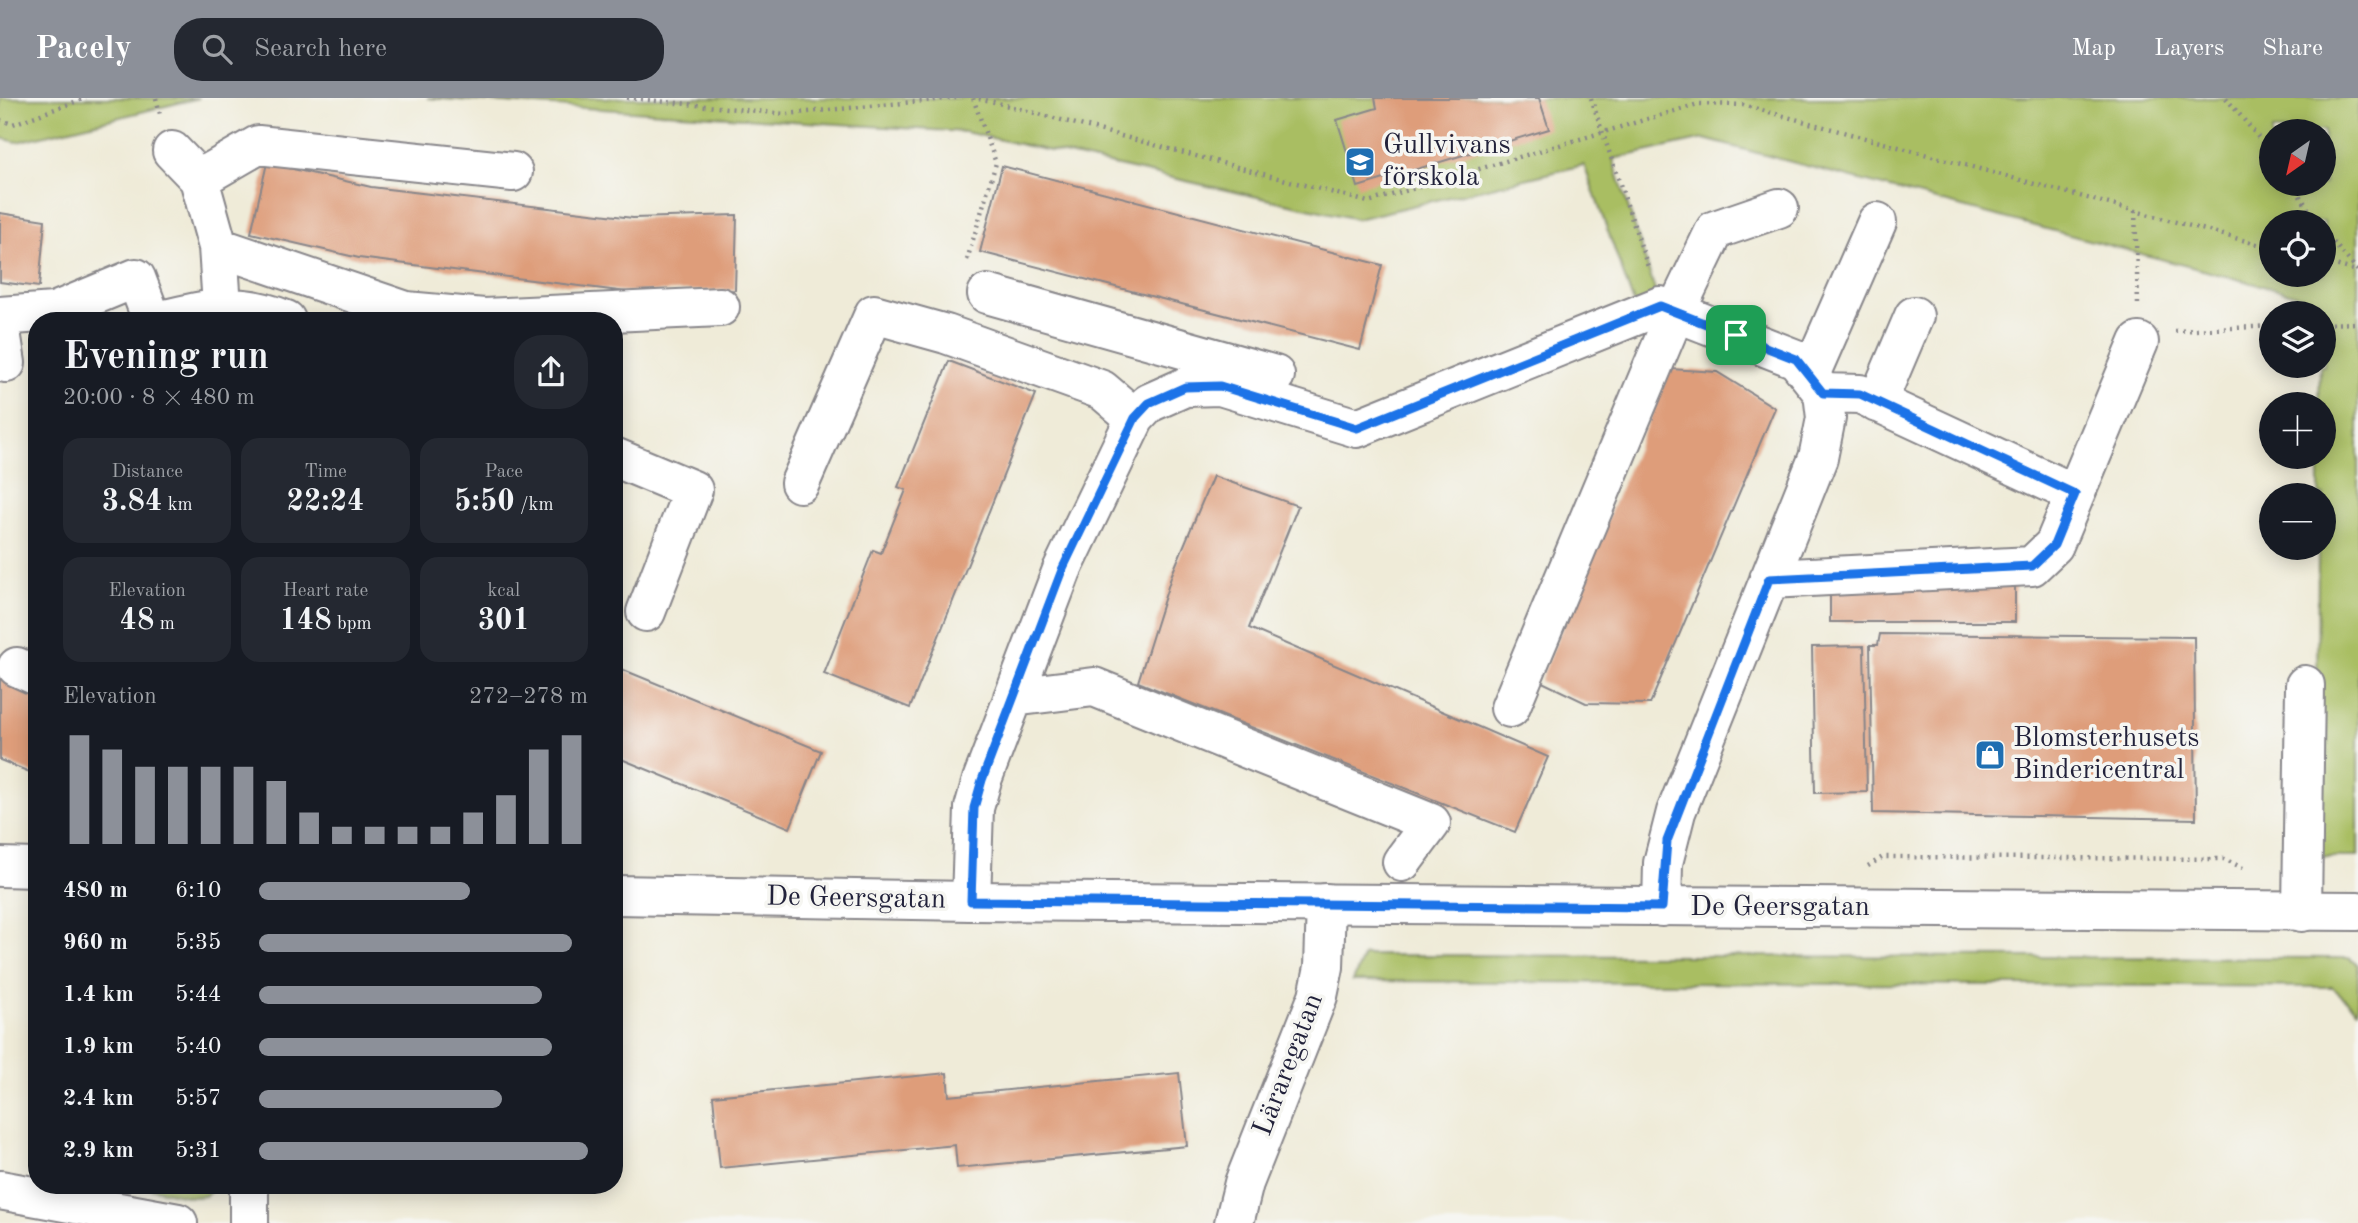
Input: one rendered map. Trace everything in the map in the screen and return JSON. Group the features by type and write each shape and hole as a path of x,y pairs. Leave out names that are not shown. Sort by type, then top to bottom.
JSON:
{"street":[{"path":"199,179 258,145 513,172"},
{"path":"172,151 199,179 218,247 231,312 266,312"},
{"path":"1510,708 1668,309 1715,230 1779,208"},
{"path":"1816,384 1877,222"},
{"path":"218,247 406,311 417,312"},
{"path":"54,312 136,278 149,312"},
{"path":"976,281 1396,413"},
{"path":"602,312 720,306"},
{"path":"971,901 974,808 1013,697 1062,570 1135,418 1149,403 1185,387 1220,386 1357,428 1668,309 1796,359 1816,384 1826,418 1818,457 1673,821 1663,863 1662,907"},
{"path":"0,316 28,314"},
{"path":"800,483 874,314 946,334 1092,386 1101,390 1135,418"},
{"path":"1877,403 1914,316"},
{"path":"0,325 14,361"},
{"path":"1769,579 2032,566 2054,545 2139,342"},
{"path":"1202,353 1220,386"},
{"path":"1816,384 1860,394 2075,494"},
{"path":"623,461 693,490 646,612"},
{"path":"2302,912 2305,685"},
{"path":"1013,697 1094,687 1431,823 1402,862"},
{"path":"0,867 28,869"},
{"name":"De Geersgatan","path":"623,895 971,901 2358,911"},
{"name":"Läraregatan","path":"1234,1223 1244,1183 1318,996 1324,967 1326,903"},
{"path":"0,1190 58,1212 178,1223"},
{"path":"249,1194 249,1223"}],"path":[{"path":"0,120 13,124 86,98"},
{"path":"627,98 786,114 956,98"},
{"path":"976,98 1368,202 1605,134 1698,104 1743,105 2259,244"},
{"path":"976,98 996,163 976,281"},
{"path":"1591,98 1668,309"},
{"path":"2226,98 2259,138"},
{"path":"2135,211 2139,342 2184,329 2259,326"},
{"path":"2336,246 2358,271"},
{"path":"2336,265 2358,271"},
{"path":"2336,324 2358,323"},
{"path":"1863,869 1883,857 2224,859 2251,872 2303,872"}],"green space":[{"path":"0,98 199,98 17,142 0,138"},
{"path":"427,98 2358,98 2358,857 2316,857 2318,560 2336,560 2336,483 2319,483 2319,469 2336,469 2336,392 2319,392 2320,378 2336,378 2336,301 2320,301 2267,287 2336,287 2336,210 2259,210 2259,285 1704,139 1613,159 1660,306 1638,315 1584,165 1357,219 965,132"},
{"path":"1364,955 2348,958 2358,965 2358,1010 2332,987 1353,981"},
{"path":"177,1194 208,1194 205,1196"}],"building":[{"path":"1375,98 1539,98 1549,129 1358,187 1337,120 1377,108"},
{"path":"267,163 371,187 633,218 737,215 735,290 627,292 359,258 251,233"},
{"path":"1002,166 1382,265 1360,350 980,252"},
{"path":"0,213 45,220 39,287 0,282"},
{"path":"949,361 1036,394 910,708 824,674 873,550 881,553 906,490 898,487"},
{"path":"1670,369 1717,372 1775,408 1650,704 1586,703 1540,681"},
{"path":"1213,476 1298,506 1249,628 1548,757 1515,832 1138,682 1172,574"},
{"path":"1830,579 2015,579 2015,622 1830,622"},
{"path":"1880,634 2194,637 2196,819 1873,813 1870,645 1878,645"},
{"path":"1864,646 1867,792 1815,793 1812,647"},
{"path":"623,670 821,751 790,828 623,760"},
{"path":"0,673 28,684 28,771 0,760"},
{"path":"947,1073 949,1096 1179,1073 1187,1146 957,1168 955,1145 720,1168 713,1096"}],"place":[{"name":"Gullvivans förskola","path":"1360,162"},
{"name":"Blomsterhusets Bindericentral","path":"1990,755"}],"route":[{"path":"1660,306 1736,335 1796,359 1823,393 1860,394 2075,494 2054,545 2032,566 1769,579 1676,812 1663,863 1662,907 971,901 974,808 982,780 1062,570 1135,418 1149,403 1185,387 1220,386 1357,428 1660,306"}]}
